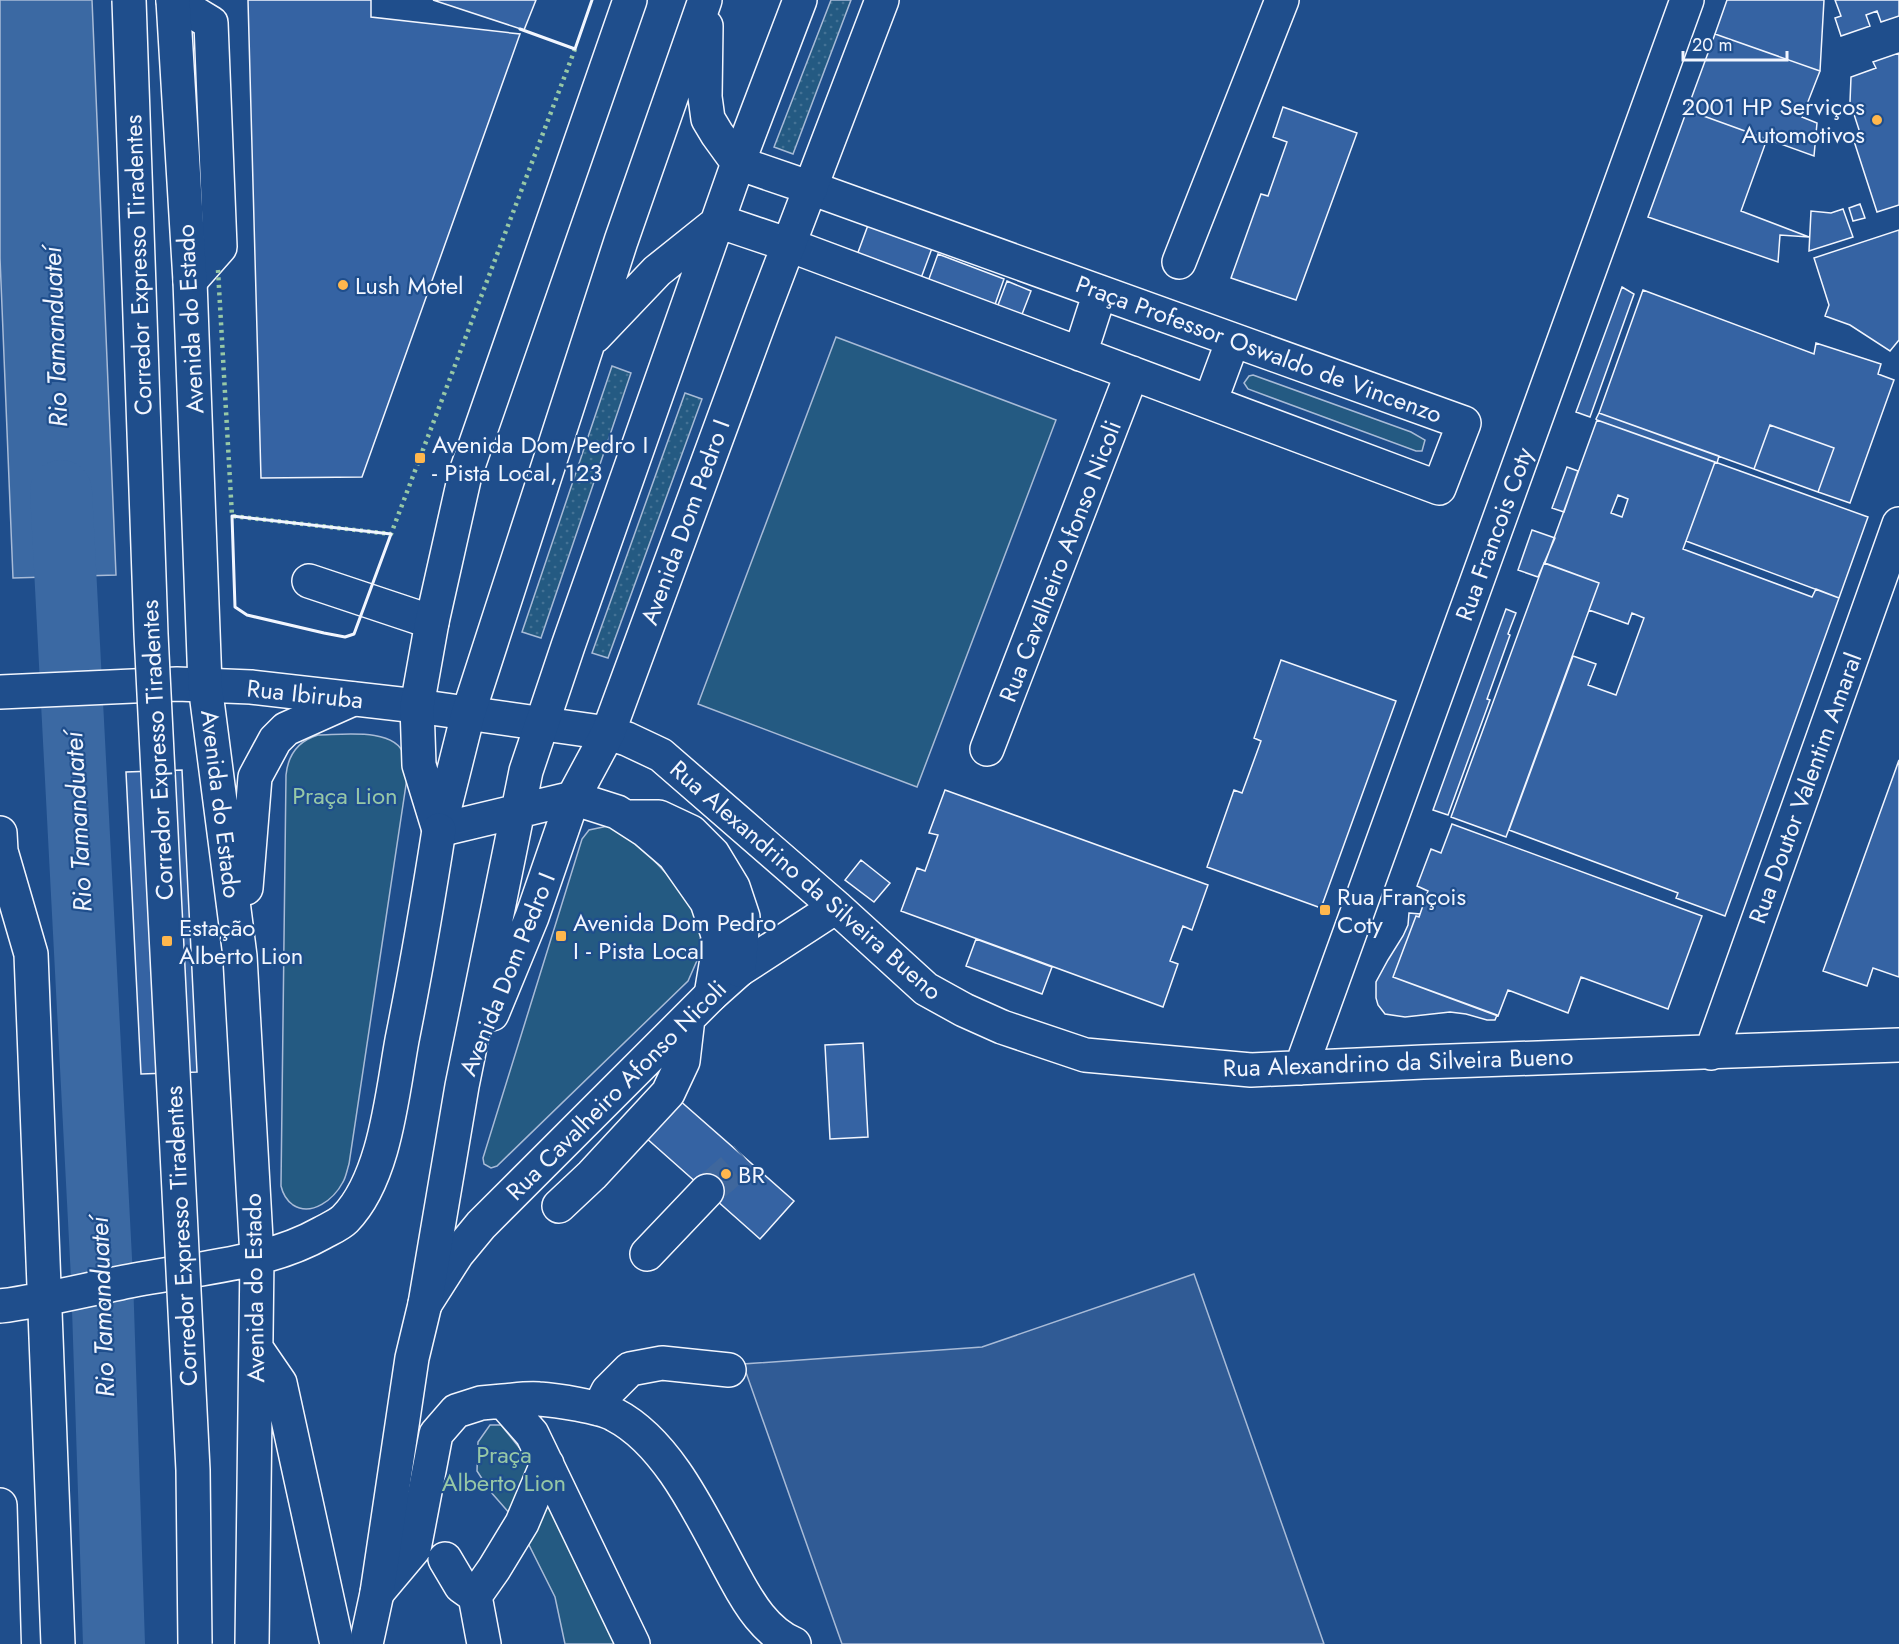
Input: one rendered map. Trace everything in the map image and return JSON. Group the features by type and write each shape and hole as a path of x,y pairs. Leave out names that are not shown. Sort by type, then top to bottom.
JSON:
{"main road":[{"name":"Corredor Expresso Tiradentes","path":"129,0 151,634 193,1470 195,1644"},
{"name":"Avenida do Estado","path":"173,0 190,281 191,684 240,956 257,1257 252,1644"},
{"path":"439,830 419,765 417,706 432,622 465,475 630,0"},
{"path":"707,0 705,97 708,118 738,163"},
{"path":"0,1306 44,1300 121,1282 284,1251 310,1240 344,1220 365,1193 382,1144 423,931 439,830 468,714 621,241 707,0"},
{"name":"Avenida Dom Pedro I","path":"462,1086 526,771 676,337 738,163 800,0"},
{"name":"Avenida Dom Pedro I","path":"462,1086 532,917 573,798 608,733 759,322 882,0"},
{"path":"1179,262 1282,0"},
{"name":"Rua Francois Coty","path":"1301,1068 1687,0"},
{"name":"Praça Professor Oswaldo de Vincenzo","path":"718,221 789,245 1439,488 1464,423 738,163"},
{"path":"588,343 657,271 718,221"},
{"path":"1080,354 1100,292"},
{"path":"1210,402 1233,340"},
{"name":"Rua Cavalheiro Afonso Nicoli","path":"987,749 1132,373"},
{"name":"Rua Doutor Valentim Amaral","path":"1711,1053 1899,524"},
{"path":"309,581 432,622"},
{"name":"Rua Ibiruba","path":"8,692 191,684 251,687 417,706 608,733"},
{"path":"240,956 255,777 275,740 286,729 354,699"},
{"name":"Rua Alexandrino da Silveira Bueno","path":"608,733 627,739 660,755 836,907 926,989 1002,1027 1085,1055 1251,1070 1899,1045"},
{"path":"439,830 573,798 624,816 645,830 674,855 707,902 718,935 711,995"},
{"path":"624,816 659,817 691,832 713,854 733,887 743,917 739,970"},
{"path":"0,834 0,852 31,954 58,1644"},
{"name":"Rua Cavalheiro Afonso Nicoli","path":"425,1304 457,1254 494,1211 711,995 739,970 836,907"},
{"path":"559,1206 592,1175 668,1093 683,1061 688,1018"},
{"path":"366,1644 377,1593 412,1358 425,1304 462,1086"},
{"path":"647,1254 707,1191"},
{"path":"256,1348 280,1383 337,1644"},
{"path":"599,1409 608,1391 630,1369 662,1363 729,1370"},
{"path":"377,1593 414,1549 436,1434 456,1411 481,1403 539,1399 599,1409 615,1415 646,1437 677,1473 741,1589 762,1621 782,1639 794,1644"},
{"path":"503,1401 532,1434 633,1644"},
{"path":"475,1596 522,1523 547,1464"},
{"path":"0,1505 4,1644"},
{"path":"445,1559 461,1586 475,1596 484,1644"}],"green space":[{"path":"831,0 851,0 793,154 774,147"},
{"path":"836,337 1056,420 917,787 698,704"},
{"path":"612,366 631,373 541,638 522,632"},
{"path":"1253,375 1411,432 1425,440 1422,451 1416,451 1248,389 1244,383 1249,376"},
{"path":"685,393 702,399 608,658 592,653"},
{"name":"Praça Lion","path":"366,734 390,740 399,746 404,755 407,778 349,1164 344,1180 334,1194 322,1204 308,1209 293,1205 285,1197 281,1186 286,775 289,761 295,750 305,741 318,735"},
{"path":"608,826 623,833 646,852 696,905 701,932 699,956 688,981 497,1166 491,1168 484,1164 483,1158 582,839 589,830"},
{"name":"Praça Alberto Lion","path":"490,1425 501,1425 522,1451 616,1644 565,1644 555,1597 518,1523 490,1491 477,1471 478,1442"}],"shaded area":[{"path":"1194,1274 1324,1644 842,1644 743,1364 982,1347"}],"water":[{"name":"Rio Tamanduateí","path":"0,0 92,0 116,575 13,578 0,258"}],"building":[{"name":"Lush Motel","path":"248,0 371,0 371,17 520,34 362,477 261,478"},
{"path":"433,0 536,0 524,30"},
{"path":"1727,0 1824,0 1820,71 1715,34"},
{"path":"1835,0 1899,0 1899,16 1881,22 1877,11 1866,15 1870,26 1841,36 1835,18 1841,16"},
{"path":"1715,34 1820,71 1802,117 1817,123 1814,156 1687,110"},
{"name":"2001 HP Serviços Automotivos","path":"1899,53 1899,205 1877,212 1854,141 1862,139 1850,102 1851,77 1876,68 1873,62"},
{"path":"1283,107 1357,133 1296,300 1231,278 1261,194 1268,196 1287,142 1273,137"},
{"path":"1687,110 1767,139 1741,211 1809,237 1780,235 1778,262 1648,217"},
{"path":"1860,204 1865,218 1853,221 1849,208"},
{"path":"1843,209 1853,237 1809,251 1811,211 1831,213"},
{"path":"871,217 935,240 917,289 853,266"},
{"path":"1899,230 1899,340 1890,351 1850,325 1825,316 1829,305 1814,258"},
{"path":"938,254 1004,279 992,313 926,287"},
{"path":"1007,281 1031,291 1019,322 995,313"},
{"path":"1622,287 1634,294 1590,417 1576,412"},
{"path":"1643,290 1814,354 1816,343 1881,364 1878,374 1894,380 1850,503 1818,492 1834,448 1770,425 1754,469 1599,413"},
{"path":"1599,413 1719,456 1717,463 1597,420"},
{"path":"1597,420 1715,462 1683,549 1812,597 1816,589 1839,598 1725,916 1676,898 1678,893 1509,830 1573,656 1596,664 1588,685 1616,695 1644,618 1632,613 1628,624 1589,610 1599,583 1545,563","holes":["1618,495 1628,499 1622,517 1611,513"]},
{"path":"1770,425 1834,448 1818,492 1754,469"},
{"path":"1715,462 1868,517 1839,598 1686,541"},
{"path":"1567,467 1578,471 1564,512 1552,508"},
{"path":"1532,530 1555,538 1538,577 1518,570"},
{"path":"1544,563 1599,583 1506,837 1451,817"},
{"path":"1506,609 1516,613 1508,634 1510,635 1487,699 1490,700 1448,815 1433,810"},
{"path":"1281,660 1396,701 1321,908 1207,867 1234,790 1242,793 1261,741 1254,738"},
{"path":"1899,760 1899,977 1873,968 1867,986 1823,971"},
{"path":"182,770 197,1072 141,1074 126,772"},
{"path":"945,790 1208,885 1192,930 1183,926 1170,961 1178,964 1163,1007 901,911 917,868 925,871 938,835 929,833"},
{"path":"1452,824 1702,916 1668,1009 1581,977 1568,1013 1508,990 1498,1016 1393,977 1428,891 1417,886 1431,849 1441,853"},
{"path":"861,860 890,883 874,902 845,880"},
{"path":"1409,913 1420,914 1419,917 1416,916 1393,977 1497,1015 1495,1020 1450,1012 1405,1017 1385,1014 1376,998 1376,982 1403,936 1408,925"},
{"path":"976,939 1052,967 1042,994 966,966"},
{"path":"863,1043 868,1137 830,1139 825,1045"},
{"name":"BR","path":"678,1099 794,1201 760,1239 645,1137"}],"waterway":[{"name":"Rio Tamanduateí","path":"61,491 102,1278 114,1644"}],"tunnel":[{"path":"707,1191 745,1158"}],"hedge":[{"path":"218,270 232,516 391,534 575,49"}],"wall":[{"path":"520,29 575,49 592,0"},
{"path":"232,516 391,534 354,634 345,637 324,633 247,615 235,607 232,516"}],"place":[{"name":"2001 HP Serviços Automotivos","path":"1877,120"},
{"name":"Lush Motel","path":"343,285"},
{"name":"Avenida Dom Pedro I - Pista Local, 123","path":"420,458"},
{"name":"Rua François Coty","path":"1325,910"},
{"name":"Avenida Dom Pedro I - Pista Local","path":"561,936"},
{"name":"Estação Alberto Lion","path":"167,941"},
{"name":"BR","path":"726,1174"}]}
